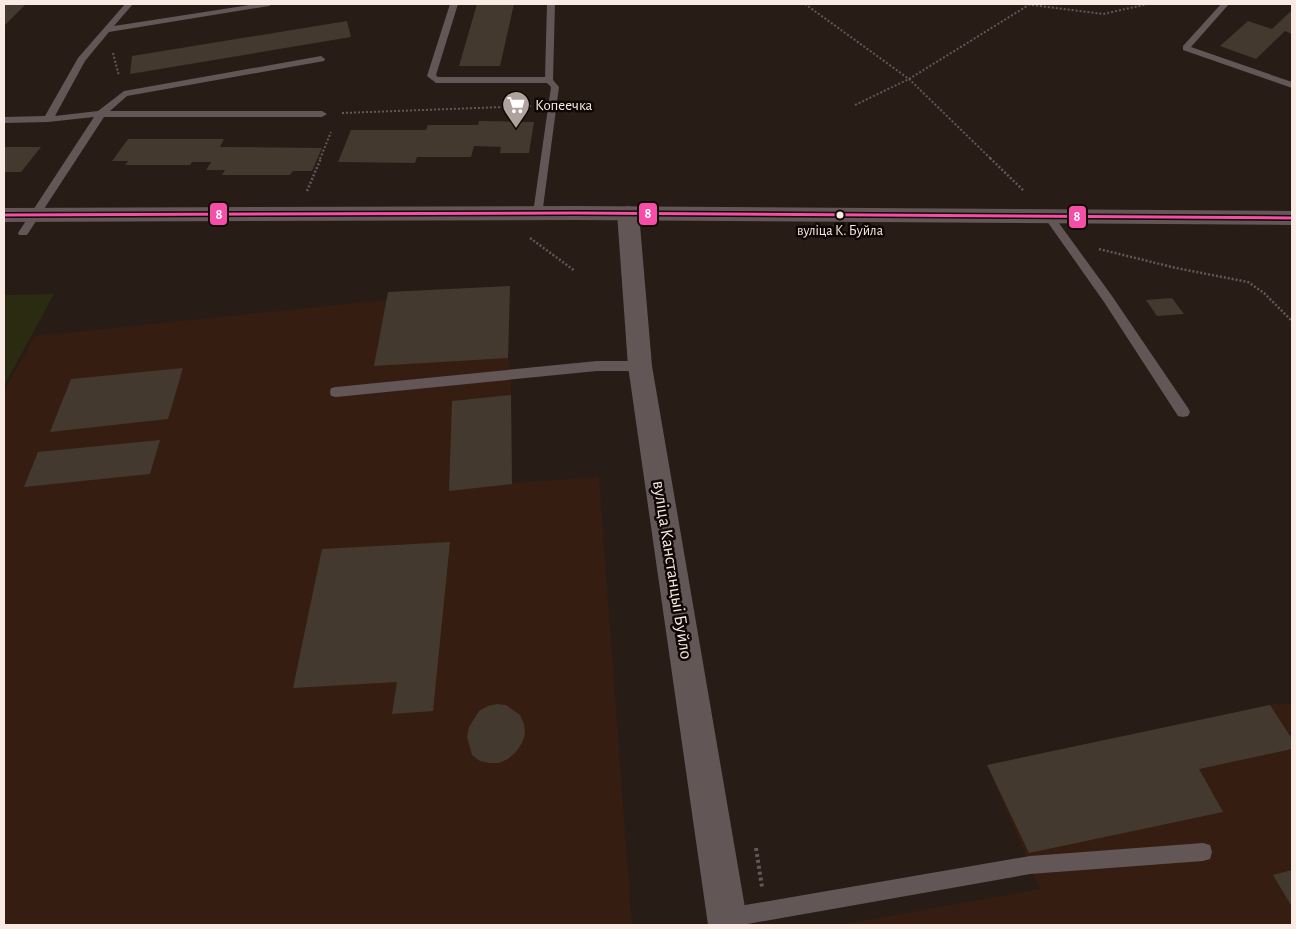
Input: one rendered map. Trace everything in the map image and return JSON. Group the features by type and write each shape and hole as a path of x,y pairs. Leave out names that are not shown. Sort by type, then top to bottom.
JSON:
{"street":[{"path":"4,215 628,213 1292,218"},
{"name":"вуліца Канстанцыі Буйло","path":"628,213 640,366 728,922"}],"lane":[{"path":"48,119 81,60 129,4"},
{"path":"107,30 269,4"},
{"path":"454,4 431,76 436,80 549,80"},
{"path":"538,213 555,87 549,80 551,4"},
{"path":"1225,4 1186,48 1292,85"},
{"path":"23,233 101,114 124,94 321,59"},
{"path":"4,120 48,119 101,114 322,114"},
{"path":"1049,216 1108,299 1183,412"},
{"path":"336,392 597,366 640,366"},
{"path":"728,922 1030,865 1203,852"}],"path":[{"path":"805,4 910,79 1024,191"},
{"path":"1024,4 1027,6 1103,14 1148,4"},
{"path":"855,105 910,79 1027,6"},
{"path":"322,114 552,106"},
{"path":"306,192 339,113"},
{"path":"527,236 575,271"},
{"path":"1071,249 1101,249 1176,268 1248,282 1264,293 1292,321"}],"shaded area":[{"path":"510,286 508,358 511,375 512,483 599,477 632,925 4,925 4,390 35,336 386,300 388,292"},
{"path":"54,294 4,386 4,295"},
{"path":"1278,703 1292,705 1292,925 839,925 1040,889 987,765"}],"building":[{"path":"4,4 26,4 4,26"},
{"path":"477,4 514,4 500,66 459,66"},
{"path":"1292,10 1292,34 1285,31 1256,59 1220,46 1248,21 1272,29"},
{"path":"347,21 351,37 130,74 132,56"},
{"path":"479,121 534,122 529,153 500,153 501,147 474,146 471,157 417,157 415,163 338,162 351,130 426,130 428,125 478,125"},
{"path":"128,139 224,139 220,147 322,148 312,171 293,171 290,175 222,175 225,170 206,170 211,162 192,162 190,165 125,165 128,161 112,161"},
{"path":"4,147 41,147 21,172 4,172"},
{"path":"510,286 508,358 374,366 388,292"},
{"path":"1172,298 1184,314 1157,316 1146,300"},
{"path":"183,368 168,419 50,432 71,379"},
{"path":"511,395 512,484 449,491 452,401"},
{"path":"160,440 150,474 24,487 38,452"},
{"path":"450,542 433,711 392,714 397,682 293,688 322,549"},
{"path":"497,704 506,705 520,715 524,724 525,734 516,752 508,759 499,763 489,763 480,761 472,755 467,737 469,727 479,711"},
{"path":"1270,705 1292,739 1292,749 1199,769 1223,812 1029,853 987,765"},
{"path":"1292,870 1292,907 1273,875"}],"transit line":[{"name":"8","path":"4,215 575,213 1292,218"}],"place":[{"name":"Копеечка","path":"516,129"},
{"name":"вуліца К. Буйла","path":"840,215"}]}
